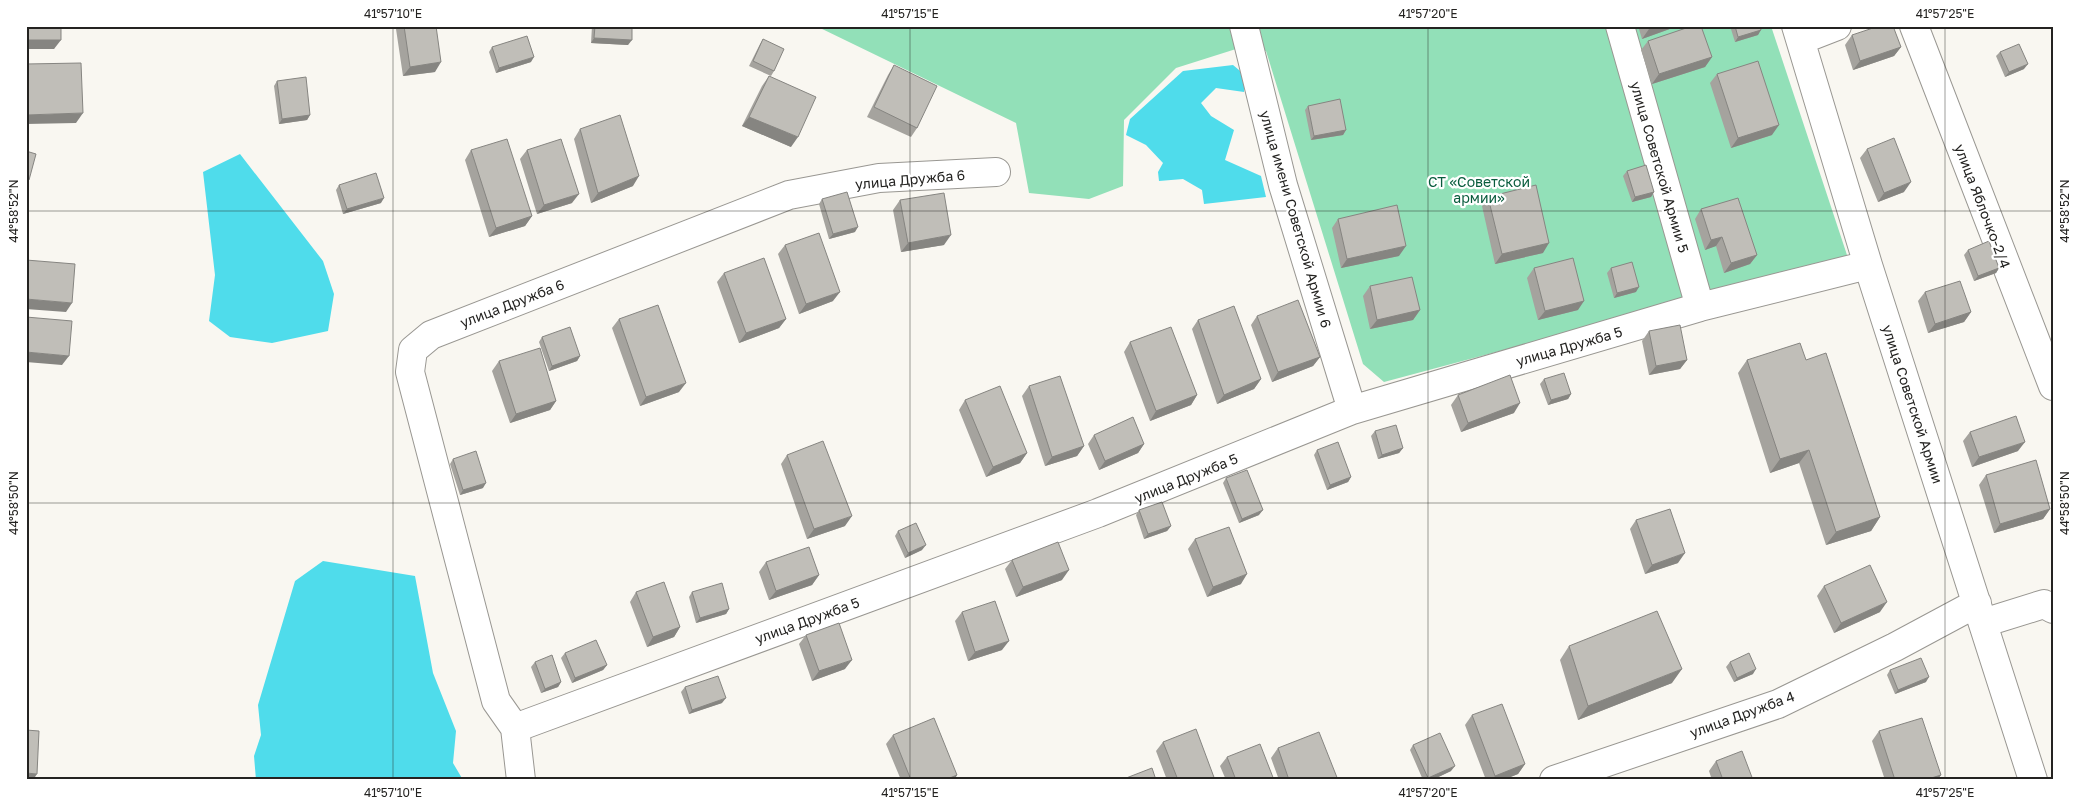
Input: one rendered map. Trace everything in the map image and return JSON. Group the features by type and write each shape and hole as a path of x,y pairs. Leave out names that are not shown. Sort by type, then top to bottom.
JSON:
{"street":[{"name":"улица имени Советской Армии 6","path":"1244,26 1283,185 1352,410"},
{"name":"улица Советской Армии 5","path":"1620,26 1700,307"},
{"path":"1798,33 1838,26"},
{"name":"улица Яблочко-2/4","path":"1914,26 2053,386"},
{"name":"улица Советской Армии","path":"1798,33 1868,265 2033,780"},
{"name":"улица Дружба 6","path":"516,728 496,701 410,372 413,350 431,334 789,195 879,178 996,172"},
{"name":"улица Дружба 5","path":"516,728 1098,514 1352,410 1700,307 1868,265"},
{"name":"улица Дружба 4","path":"1554,780 1778,704 1895,647 1980,613 2050,602"},
{"path":"516,728 521,780"}],"green space":[{"name":"СТ «Советской армии»","path":"816,26 1771,26 1848,258 1384,382 1363,364 1266,51 1236,49 1176,68 1124,120 1123,186 1089,199 1029,193 1016,123"}],"water":[{"path":"1233,65 1245,75 1244,92 1216,88 1201,103 1211,116 1234,130 1225,160 1261,176 1266,197 1204,204 1202,190 1183,179 1159,181 1158,172 1163,163 1146,145 1126,135 1130,119 1183,71"},
{"path":"240,154 323,261 334,294 328,331 272,343 230,337 209,321 215,275 203,172"},
{"path":"323,561 415,576 433,673 456,731 453,763 463,780 256,780 254,756 261,735 258,705 295,581"}],"building":[{"path":"28,26 61,26 61,40 28,40"},
{"path":"404,26 436,26 441,62 410,67"},
{"path":"595,26 632,26 632,40 594,38"},
{"path":"1692,26 1701,26 1712,57 1659,74 1648,41"},
{"path":"1735,26 1760,26 1761,30 1738,37"},
{"path":"1879,26 1893,26 1901,47 1860,61 1852,35"},
{"path":"527,36 534,57 499,68 492,47"},
{"path":"763,39 784,49 774,71 753,61"},
{"path":"2019,44 2028,64 2009,72 2000,52"},
{"path":"1758,61 1779,125 1738,138 1717,74"},
{"path":"81,63 83,113 26,115 26,64"},
{"path":"894,65 937,86 917,128 874,107"},
{"path":"769,76 816,97 798,137 749,117"},
{"path":"306,77 310,115 282,119 277,81"},
{"path":"1340,99 1346,130 1314,136 1308,106"},
{"path":"620,115 639,176 598,193 580,129"},
{"path":"1894,138 1911,182 1884,193 1867,149"},
{"path":"507,139 532,216 496,228 471,150"},
{"path":"561,139 579,194 544,205 527,150"},
{"path":"26,151 36,154 29,180 26,179"},
{"path":"1646,165 1654,192 1635,197 1627,171"},
{"path":"376,173 384,198 347,209 339,185"},
{"path":"1536,185 1549,243 1502,254 1488,197"},
{"path":"847,192 858,227 833,234 822,199"},
{"path":"944,193 951,235 908,243 900,200"},
{"path":"1738,198 1757,255 1731,263 1722,237 1711,240 1701,209"},
{"path":"1397,205 1406,246 1347,259 1338,219"},
{"path":"819,233 840,292 806,304 785,245"},
{"path":"1989,241 1999,268 1978,276 1968,250"},
{"path":"764,258 786,319 746,333 724,273"},
{"path":"1573,258 1584,301 1545,311 1534,268"},
{"path":"26,260 75,264 72,303 26,299"},
{"path":"1632,262 1639,287 1617,293 1611,268"},
{"path":"1412,277 1420,310 1377,320 1370,286"},
{"path":"1960,281 1971,312 1935,324 1925,292"},
{"path":"1298,300 1320,357 1278,372 1257,316"},
{"path":"658,305 686,383 646,397 619,319"},
{"path":"1234,306 1261,379 1224,395 1198,320"},
{"path":"26,317 72,321 69,356 26,352"},
{"path":"1680,325 1687,360 1656,366 1649,331"},
{"path":"570,327 580,356 552,366 542,337"},
{"path":"1171,327 1197,395 1156,411 1130,342"},
{"path":"1800,343 1806,360 1826,353 1880,517 1836,532 1809,450 1780,459 1747,360"},
{"path":"540,348 556,401 516,414 499,361"},
{"path":"1564,373 1571,394 1551,400 1544,379"},
{"path":"1510,375 1520,403 1468,423 1458,395"},
{"path":"1060,376 1084,446 1052,457 1029,386"},
{"path":"1000,386 1027,453 993,467 965,400"},
{"path":"2016,416 2025,442 1979,457 1970,432"},
{"path":"1133,417 1144,444 1105,461 1094,435"},
{"path":"1396,425 1403,448 1382,455 1375,431"},
{"path":"823,441 852,516 814,529 787,455"},
{"path":"1338,442 1351,477 1330,485 1317,450"},
{"path":"476,451 486,483 463,490 453,459"},
{"path":"2036,460 2050,509 2000,524 1986,475"},
{"path":"1247,470 1263,510 1242,519 1226,478"},
{"path":"1162,502 1171,526 1148,534 1139,510"},
{"path":"1670,509 1685,553 1652,565 1636,520"},
{"path":"916,523 926,545 908,553 898,531"},
{"path":"1229,527 1247,574 1213,587 1195,539"},
{"path":"1058,542 1069,570 1023,587 1012,560"},
{"path":"809,547 819,575 776,591 766,562"},
{"path":"1870,565 1887,602 1841,623 1824,586"},
{"path":"664,582 680,627 653,637 636,592"},
{"path":"722,583 729,609 700,618 692,592"},
{"path":"995,601 1009,641 975,652 962,612"},
{"path":"1657,611 1682,669 1588,706 1569,646"},
{"path":"839,623 852,660 819,671 806,635"},
{"path":"596,640 607,665 575,678 565,653"},
{"path":"1749,653 1756,669 1737,678 1730,662"},
{"path":"552,655 561,682 545,689 535,662"},
{"path":"1921,658 1929,677 1898,690 1890,670"},
{"path":"718,676 726,698 692,710 685,687"},
{"path":"1502,704 1525,764 1495,776 1472,715"},
{"path":"934,718 957,775 945,780 911,780 893,735"},
{"path":"1922,718 1941,775 1925,780 1895,780 1879,731"},
{"path":"1196,729 1215,780 1178,780 1163,742"},
{"path":"26,730 39,731 37,774 26,773"},
{"path":"1319,732 1338,780 1289,780 1278,748"},
{"path":"1440,733 1455,766 1428,778 1413,745"},
{"path":"1260,744 1274,780 1236,780 1227,757"},
{"path":"1742,751 1753,780 1723,780 1716,761"},
{"path":"1152,768 1156,780 1121,780"}]}
